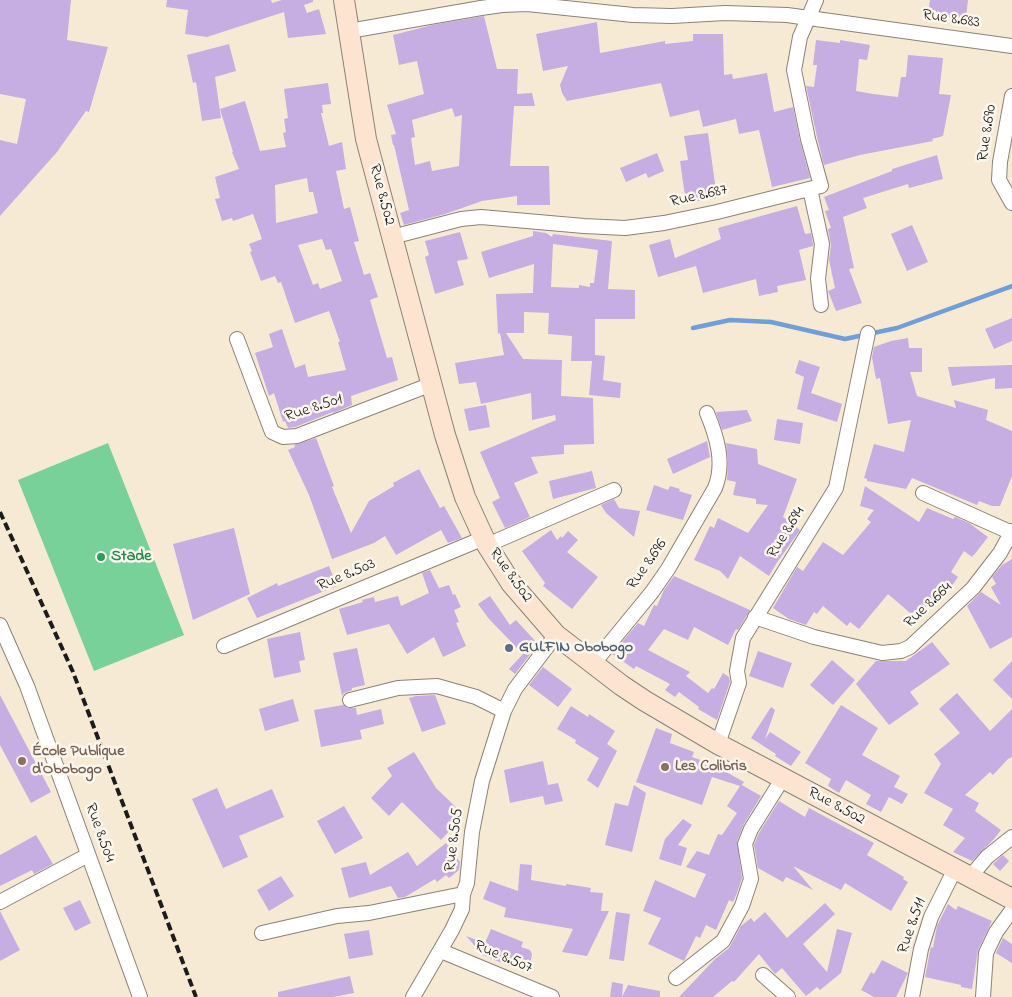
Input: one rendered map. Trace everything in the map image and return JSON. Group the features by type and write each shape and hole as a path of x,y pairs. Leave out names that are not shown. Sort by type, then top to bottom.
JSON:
{"main road":[{"name":"Rue 8.502","path":"344,0 366,139 432,384 465,497 485,541 511,583 556,635 592,664 645,701 718,744 1012,899"}],"street":[{"path":"816,0 800,37 794,70 808,139 821,186 810,188 822,244 818,279 821,305"},
{"name":"Rue 8.683","path":"349,31 502,5 552,6 633,15 787,15 1012,46"},
{"name":"Rue 8.690","path":"1012,96 1006,159 999,180 1012,203"},
{"name":"Rue 8.687","path":"392,237 481,217 625,228 664,223 717,212 810,188"},
{"name":"Rue 8.694","path":"718,744 739,683 737,671 743,638 836,488 868,333"},
{"name":"Rue 8.501","path":"236,339 272,432 284,437 297,436 432,384"},
{"name":"Rue 8.696","path":"592,664 652,592 668,569 704,509 720,477 719,449 715,432 707,413"},
{"name":"Rue 8.503","path":"224,646 614,490"},
{"path":"922,493 1012,532"},
{"name":"Rue 8.664","path":"755,617 814,637 882,653 901,650 910,647 973,588 1000,553 1012,532"},
{"name":"Rue 8.504","path":"0,625 27,686 140,997"},
{"name":"Rue 8.505","path":"262,933 337,916 369,913 464,894 467,883 472,832 482,781 504,711 515,689 556,635"},
{"path":"350,700 398,688 437,686 476,697 504,711"},
{"path":"676,978 722,941 742,906 751,879 745,844 751,829 783,778"},
{"name":"Rue 8.511","path":"912,997 921,949 931,917 962,873 987,857 1012,837"},
{"path":"0,902 88,855"},
{"path":"413,997 441,950 462,909 464,894"},
{"path":"983,997 986,952 996,932 1012,910"},
{"name":"Rue 8.507","path":"441,950 552,997"},
{"path":"763,975 788,997"}],"green space":[{"name":"Stade","path":"108,443 184,635 94,671 18,480"}],"building":[{"path":"0,0 71,0 67,40 108,47 89,112 86,111 57,152 0,216 0,140 17,144 26,99 0,94"},
{"path":"167,0 271,0 272,3 282,0 313,0 313,2 304,5 307,13 319,9 326,34 288,38 284,12 207,37 185,34 188,10 166,7"},
{"path":"930,0 968,0 966,19 928,14"},
{"path":"484,16 497,69 518,69 517,94 532,93 535,106 514,106 510,166 549,166 550,205 517,205 517,196 482,201 445,214 404,225 400,213 409,210 391,135 396,134 387,105 424,94 417,61 399,65 393,35 432,25","holes":["452,108 455,117 462,115 459,166 432,171 430,161 415,165 411,138 415,137 412,120"]},
{"path":"597,22 600,53 665,41 665,44 693,41 693,34 723,34 724,75 732,74 733,79 767,73 774,112 793,107 810,178 772,187 759,130 739,134 736,119 703,127 699,110 670,117 661,83 567,101 560,85 568,66 543,71 536,34"},
{"path":"816,40 840,43 840,40 870,45 867,60 859,59 856,91 873,94 898,97 901,77 906,77 908,55 943,58 939,94 951,95 943,136 932,139 933,141 860,155 824,165 806,86 814,87 817,65 813,65"},
{"path":"229,44 236,71 215,77 221,118 202,121 196,82 193,83 187,55"},
{"path":"328,83 331,104 322,105 323,113 321,113 329,146 342,142 346,169 336,171 344,209 350,207 359,241 354,242 364,275 370,273 378,297 370,300 387,358 392,357 398,380 351,396 352,405 288,428 285,421 283,422 274,393 269,396 255,353 273,347 269,334 282,329 295,368 305,364 308,377 346,370 338,342 340,342 329,311 295,323 281,282 278,283 275,276 261,281 250,252 252,251 249,244 262,239 253,214 233,221 232,218 222,221 215,199 220,198 215,177 239,169 232,152 220,109 245,101 260,151 286,147 283,133 286,132 284,119 288,118 284,89","holes":["307,178 309,192 313,192 318,213 276,223 275,185","322,239 326,250 331,249 342,281 320,289 318,283 313,285 298,245"]},
{"path":"708,133 717,198 686,203 680,161 688,160 684,136"},
{"path":"657,153 664,171 648,178 646,173 626,182 620,168"},
{"path":"937,155 943,179 909,188 908,184 863,198 867,208 843,217 854,268 849,269 862,303 836,311 828,291 835,288 829,260 831,245 828,229 831,228 825,211 829,210 824,197 892,171 892,169"},
{"path":"797,206 805,234 811,233 813,244 813,246 799,250 806,280 777,286 778,292 759,296 756,279 703,293 696,266 658,277 649,245 670,239 675,258 721,239 718,228"},
{"path":"912,225 928,262 907,271 891,234"},
{"path":"533,231 546,233 552,237 553,234 612,241 608,289 635,290 635,319 595,319 595,355 605,356 603,380 621,383 620,398 589,395 592,361 571,361 572,336 548,334 549,313 524,312 524,333 506,333 523,359 562,360 561,396 593,398 594,444 564,445 564,454 531,457 538,473 514,483 530,517 505,528 492,502 500,498 480,452 556,420 555,415 532,420 531,393 481,404 476,382 459,384 455,363 504,355 500,333 498,334 496,294 533,293 534,264 489,278 481,252 533,236","holes":["553,244 598,250 594,283 590,283 590,287 579,285 579,288 551,287"]},
{"path":"460,232 468,259 457,261 464,285 435,294 425,257 429,255 425,241"},
{"path":"1012,318 1012,341 994,349 985,329"},
{"path":"908,338 909,348 922,348 922,372 910,372 917,396 956,408 954,400 988,410 986,420 1012,431 1012,476 1000,506 992,506 979,501 977,505 912,478 906,489 867,481 864,478 874,444 904,452 911,420 888,424 880,378 876,379 872,357 874,347"},
{"path":"799,360 820,367 811,393 842,404 837,422 797,409 804,377 795,373"},
{"path":"1012,365 1012,388 995,389 995,378 952,386 948,367"},
{"path":"486,405 490,427 469,431 464,409"},
{"path":"747,410 752,421 722,430 716,412"},
{"path":"777,419 803,423 800,444 774,440"},
{"path":"316,438 334,486 332,487 351,533 369,501 394,486 393,483 419,469 440,508 444,506 462,538 448,543 441,530 396,555 385,536 374,543 332,559 309,495 288,450 295,447 294,445"},
{"path":"707,441 710,457 673,474 667,459"},
{"path":"726,443 757,449 758,464 797,479 783,517 800,530 769,576 740,556 728,579 720,571 694,560 710,526 714,528 718,518 748,533 768,505 756,504 756,499 733,495 736,482 727,480 728,460"},
{"path":"592,471 596,488 553,499 549,481"},
{"path":"654,485 668,490 670,486 692,495 683,520 646,510"},
{"path":"865,486 919,522 927,508 953,519 955,517 969,523 988,537 972,557 964,551 951,572 958,577 949,590 944,587 940,594 938,592 916,618 888,594 859,629 850,622 847,626 823,606 817,614 814,612 806,625 789,619 773,608 797,567 803,571 823,542 843,555 871,522 867,519 874,510 860,506"},
{"path":"614,499 619,508 640,511 634,537 606,513 601,505"},
{"path":"234,528 250,594 193,620 173,544"},
{"path":"551,530 557,540 561,536 562,538 568,531 578,540 567,552 598,577 572,609 543,586 545,583 522,551"},
{"path":"1012,559 1012,637 990,649 967,606 981,592 1001,605 991,587 996,584 992,577 1002,565"},
{"path":"329,566 337,586 257,618 247,598 277,583 278,586"},
{"path":"430,570 439,588 449,585 453,595 455,594 461,607 454,610 459,622 456,623 466,646 443,657 434,637 407,654 389,624 347,635 339,609 374,597 375,602 398,596 401,606 429,593 422,573"},
{"path":"674,576 750,610 738,630 736,629 728,645 694,627 688,640 664,629 648,650 690,672 686,676 708,693 712,688 714,689 723,673 729,677 730,682 717,720 698,709 699,707 679,692 675,697 665,690 670,684 636,666 634,669 612,654 638,623 644,626 654,605 657,606 664,590"},
{"path":"490,596 510,625 516,620 538,644 515,674 509,669 523,654 489,619 478,604"},
{"path":"300,632 305,660 299,661 301,672 274,678 267,639"},
{"path":"932,642 950,664 910,692 919,704 889,725 856,684 876,661 906,661"},
{"path":"357,648 365,685 352,688 352,690 344,693 342,696 333,653"},
{"path":"758,651 792,663 783,688 749,676"},
{"path":"832,660 855,680 833,705 810,685"},
{"path":"1012,661 1012,699 993,680"},
{"path":"543,667 572,689 558,707 529,685"},
{"path":"957,693 990,731 1012,709 1012,757 993,775 990,772 965,795 979,803 975,811 1001,830 972,861 953,852 965,838 943,825 953,809 924,793 941,764 934,754 960,733 939,709"},
{"path":"0,695 51,792 31,803 0,745"},
{"path":"435,695 446,724 422,732 409,698"},
{"path":"293,699 299,721 265,731 259,709"},
{"path":"343,705 348,708 356,708 357,715 381,709 384,724 360,730 362,739 321,747 314,710"},
{"path":"841,705 878,728 862,755 900,776 894,787 908,794 902,804 889,797 881,812 866,804 871,795 846,780 839,793 828,786 831,779 805,763"},
{"path":"571,706 588,717 589,714 615,731 607,744 617,751 598,788 587,780 599,758 575,743 576,740 557,729"},
{"path":"771,707 775,710 765,739 770,732 801,752 791,766 751,738"},
{"path":"656,728 672,734 670,743 694,752 692,757 712,764 744,782 742,785 761,796 744,824 737,841 742,878 733,902 729,900 716,930 706,925 700,938 696,936 684,961 648,944 661,918 643,911 655,880 695,898 706,874 686,867 697,851 709,855 718,834 722,835 737,813 727,806 740,786 712,777 702,805 636,782"},
{"path":"414,752 436,788 464,815 441,840 402,802 389,816 371,798 392,776 387,768"},
{"path":"543,761 548,785 558,783 563,801 545,805 543,796 510,803 504,770"},
{"path":"634,785 646,793 632,852 605,845 615,803 628,806"},
{"path":"217,788 226,809 272,789 284,817 239,836 248,857 223,868 192,799"},
{"path":"779,801 805,817 809,808 874,843 867,855 904,877 903,879 908,882 891,911 845,883 841,890 793,866 813,890 786,877 783,882 758,868 754,845 759,833"},
{"path":"344,806 363,838 335,854 317,821"},
{"path":"683,819 692,825 678,845 687,848 681,866 659,859 665,839"},
{"path":"36,835 53,864 34,874 32,870 0,886 0,855"},
{"path":"446,843 460,862 459,870 449,878 446,875 437,882 435,879 405,897 398,898 391,886 349,898 341,868 366,862 370,875 408,852 417,866"},
{"path":"1003,855 1009,861 1000,871 993,864"},
{"path":"520,864 532,865 531,880 591,888 590,892 603,893 601,911 609,911 587,956 562,952 573,929 504,917 506,908 483,899 490,881 518,891"},
{"path":"281,876 294,896 269,911 257,890"},
{"path":"80,900 91,923 75,931 63,908"},
{"path":"825,903 835,914 803,944 827,972 837,929 852,933 841,973 820,990 817,987 806,996 782,968 775,974 759,954 734,982 732,981 713,997 679,997 715,959 729,948 741,926 751,918 754,922 765,912 787,938"},
{"path":"948,904 956,910 958,906 992,921 978,950 972,989 925,977 937,926"},
{"path":"0,911 20,950 0,961"},
{"path":"616,912 630,914 624,961 609,959"},
{"path":"491,929 523,942 521,947 530,950 532,954 530,965 514,968 483,955 466,936 485,943"},
{"path":"369,930 373,955 349,959 344,934"},
{"path":"1003,938 1012,944 1012,963 996,953"},
{"path":"882,960 908,973 896,997 874,997 861,990 871,972 874,974"},
{"path":"350,976 354,993 333,997 278,997 278,992"},
{"path":"612,982 623,984 622,997 610,997"},
{"path":"628,985 660,991 660,997 622,997"}],"waterway":[{"path":"693,328 730,320 771,322 845,339 897,328 1012,286"}],"railway":[{"path":"0,512 73,672 196,997"}],"place":[{"name":"Stade","path":"101,557"},
{"name":"GULFIN Obobogo","path":"509,648"},
{"name":"École Publique d'Obobogo","path":"22,761"},
{"name":"Les Colibris","path":"665,767"}]}
